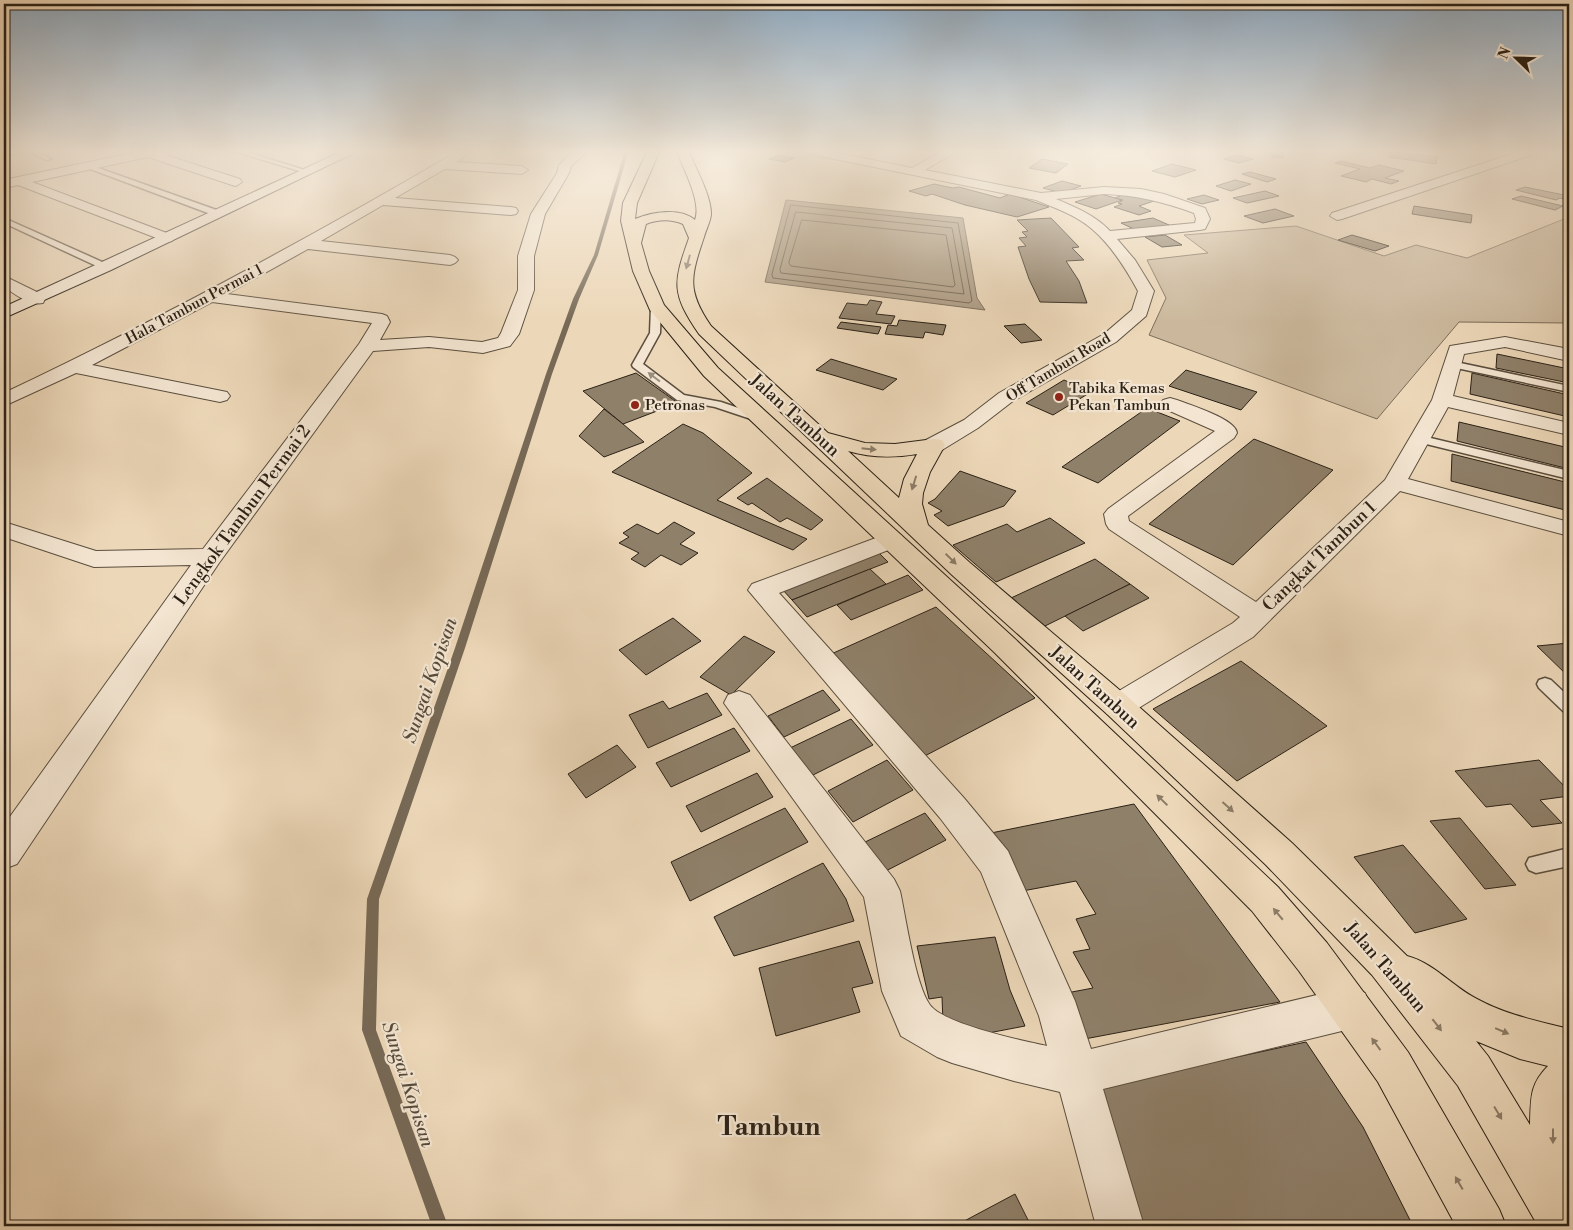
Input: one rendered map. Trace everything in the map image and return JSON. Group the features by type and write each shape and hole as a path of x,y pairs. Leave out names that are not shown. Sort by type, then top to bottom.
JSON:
{"main road":[{"name":"Jalan Tambun","path":"630,207 628,221 641,271 656,306 711,372 762,419 904,533 960,568 1118,706 1279,854 1386,961 1472,1071 1566,1226"},
{"name":"Jalan Tambun","path":"703,207 704,215 686,270 686,295 690,308 705,330 726,352 853,468 904,533 1004,645 1265,899 1313,957 1393,1068 1482,1226"},
{"path":"634,241 640,222 648,218 665,216 679,217 689,222 696,236"},
{"path":"822,438 864,449 894,451 934,445"},
{"path":"904,533 913,484 919,469 934,445"},
{"path":"1386,961 1462,1014 1520,1038 1569,1050"},
{"path":"1569,1076 1553,1092 1553,1145 1569,1211"}],"street":[{"path":"88,207 167,238"},
{"path":"4,313 233,207"},
{"name":"Hala Tambun Permai 1","path":"4,400 75,367 210,298 370,207"},
{"path":"464,207 511,211"},
{"path":"367,346 428,342 483,348 504,342 510,334 526,290 526,256 538,214 542,207"},
{"name":"Off Tambun Road","path":"934,445 971,424 1006,398 1110,338 1140,312 1146,291 1130,263 1097,226 1077,213 1063,207"},
{"path":"1106,236 1178,230 1200,226 1203,218 1200,211 1190,207"},
{"path":"1337,216 1363,207"},
{"path":"307,244 450,260"},
{"path":"4,281 37,299"},
{"name":"Lengkok Tambun Permai 2","path":"4,853 210,558 367,346 381,320 210,298"},
{"path":"1454,357 1505,342 1569,355"},
{"name":"Cangkat Tambun 1","path":"1118,706 1243,630 1395,483 1418,439 1442,400 1454,357"},
{"path":"75,367 220,396"},
{"path":"1442,400 1569,428"},
{"path":"1170,404 1218,424 1226,429 1226,433 1116,514 1118,524 1258,616"},
{"path":"1395,483 1569,529"},
{"path":"4,529 94,559 210,558"},
{"path":"904,533 762,590 952,808 996,862 1060,1016 1120,1226"},
{"path":"739,703 881,891 902,991 916,1021 952,1042 1014,1060 1076,1074 1350,1008"}],"lane":[{"path":"201,207 219,214"},
{"path":"4,220 106,267"},
{"path":"4,229 18,226"},
{"path":"656,306 654,333 637,365 682,398 716,404 762,419"},
{"path":"1454,357 1569,389"},
{"path":"1418,439 1569,476"},
{"path":"1545,684 1569,707"},
{"path":"1536,864 1569,857"}],"shaded area":[{"path":"1569,217 1569,323 1459,322 1377,419 1149,335 1166,298 1147,260 1208,253 1184,235 1296,226 1384,256 1416,245 1467,258"}],"water":[{"path":"784,207 859,207 963,218 977,298 985,310 765,282"}],"building":[{"path":"975,207 1048,207 1017,217"},
{"path":"1115,207 1142,207 1151,211 1139,215"},
{"path":"1414,207 1423,207 1472,215 1471,223 1412,214"},
{"path":"1545,207 1560,207 1555,210"},
{"path":"1275,209 1294,216 1263,223 1244,216"},
{"path":"1051,218 1079,247 1072,248 1084,260 1066,261 1079,281 1087,303 1040,302 1029,279 1018,247 1026,246 1019,238 1027,237 1022,232 1028,231 1017,220"},
{"path":"1153,218 1169,225 1136,230 1121,223"},
{"path":"1165,235 1182,245 1162,247 1145,237"},
{"path":"1352,235 1389,246 1375,251 1338,240"},
{"path":"870,300 882,302 876,314 895,316 891,324 839,318 847,303 867,305"},
{"path":"899,320 946,325 943,335 925,332 923,338 885,334 888,325 897,326"},
{"path":"841,322 881,327 878,334 837,328"},
{"path":"1025,324 1042,340 1021,343 1004,326"},
{"path":"1497,354 1569,369 1569,383 1496,368"},
{"path":"831,359 897,379 883,390 816,370"},
{"path":"1186,370 1257,392 1241,410 1169,386"},
{"path":"636,373 678,403 623,424 583,391"},
{"path":"1472,373 1569,395 1569,417 1470,394"},
{"name":"Tabika Kemas Pekan Tambun","path":"1064,380 1091,392 1053,415 1026,403"},
{"path":"1147,408 1180,421 1098,483 1062,467"},
{"path":"604,409 644,442 604,457 579,436"},
{"path":"1459,422 1569,448 1569,469 1457,441"},
{"path":"683,424 703,433 752,473 717,500 807,539 793,550 612,472"},
{"path":"1254,439 1333,470 1233,565 1149,524"},
{"path":"1452,454 1569,483 1569,511 1451,481"},
{"path":"960,471 1016,491 1004,506 948,526 934,515 942,511 928,503 935,499"},
{"path":"767,478 823,520 811,530 787,518 780,522 752,503 748,505 737,498"},
{"path":"1050,518 1085,543 996,582 953,545 1007,524 1017,532"},
{"path":"674,522 695,533 680,544 698,553 681,565 661,555 645,567 631,559 639,553 619,543 629,537 623,533 637,524 658,534"},
{"path":"877,551 888,562 792,600 782,589"},
{"path":"1095,559 1130,584 1045,626 1011,598"},
{"path":"870,569 886,584 807,617 792,600"},
{"path":"908,575 923,590 851,620 837,605"},
{"path":"1130,584 1149,598 1083,631 1065,616"},
{"path":"936,607 1035,698 921,758 829,655"},
{"path":"673,618 701,641 646,675 619,650"},
{"path":"744,636 775,652 731,695 700,677"},
{"path":"1569,643 1569,677 1537,646"},
{"path":"1241,661 1327,726 1237,781 1153,709"},
{"path":"823,690 840,710 784,737 768,716"},
{"path":"707,693 722,715 648,748 629,715 663,701 669,709"},
{"path":"851,719 873,745 811,776 790,748"},
{"path":"734,728 750,751 671,787 656,763"},
{"path":"617,745 636,767 586,798 568,774"},
{"path":"887,760 913,790 853,822 828,791"},
{"path":"1539,760 1569,791 1569,796 1540,800 1562,823 1532,827 1511,804 1486,807 1455,771"},
{"path":"757,773 773,797 701,832 686,806"},
{"path":"1134,804 1280,1002 1074,1041 1056,995 1093,988 1073,952 1090,949 1076,919 1096,914 1076,881 1017,892 991,833"},
{"path":"785,808 808,842 690,901 671,862"},
{"path":"925,813 946,840 880,874 861,844"},
{"path":"1460,818 1516,885 1485,889 1430,821"},
{"path":"1403,845 1467,919 1415,933 1354,857"},
{"path":"823,863 846,899 854,921 734,956 714,917"},
{"path":"995,937 1010,990 1025,1026 978,1035 943,1023 942,997 929,999 917,946"},
{"path":"859,941 873,983 852,988 860,1012 776,1036 759,968"},
{"path":"1306,1042 1363,1127 1413,1226 1136,1226 1089,1089"},
{"path":"1015,1194 1031,1226 955,1226"}],"waterway":[{"name":"Sungai Kopisan","path":"440,1226 369,1030 373,899 460,648 549,374 576,299 596,255 610,207"}],"place":[{"name":"Tabika Kemas Pekan Tambun","path":"1059,397"},
{"name":"Petronas","path":"635,405"}],"district":[{"name":"Tambun","path":"769,1126"}]}
